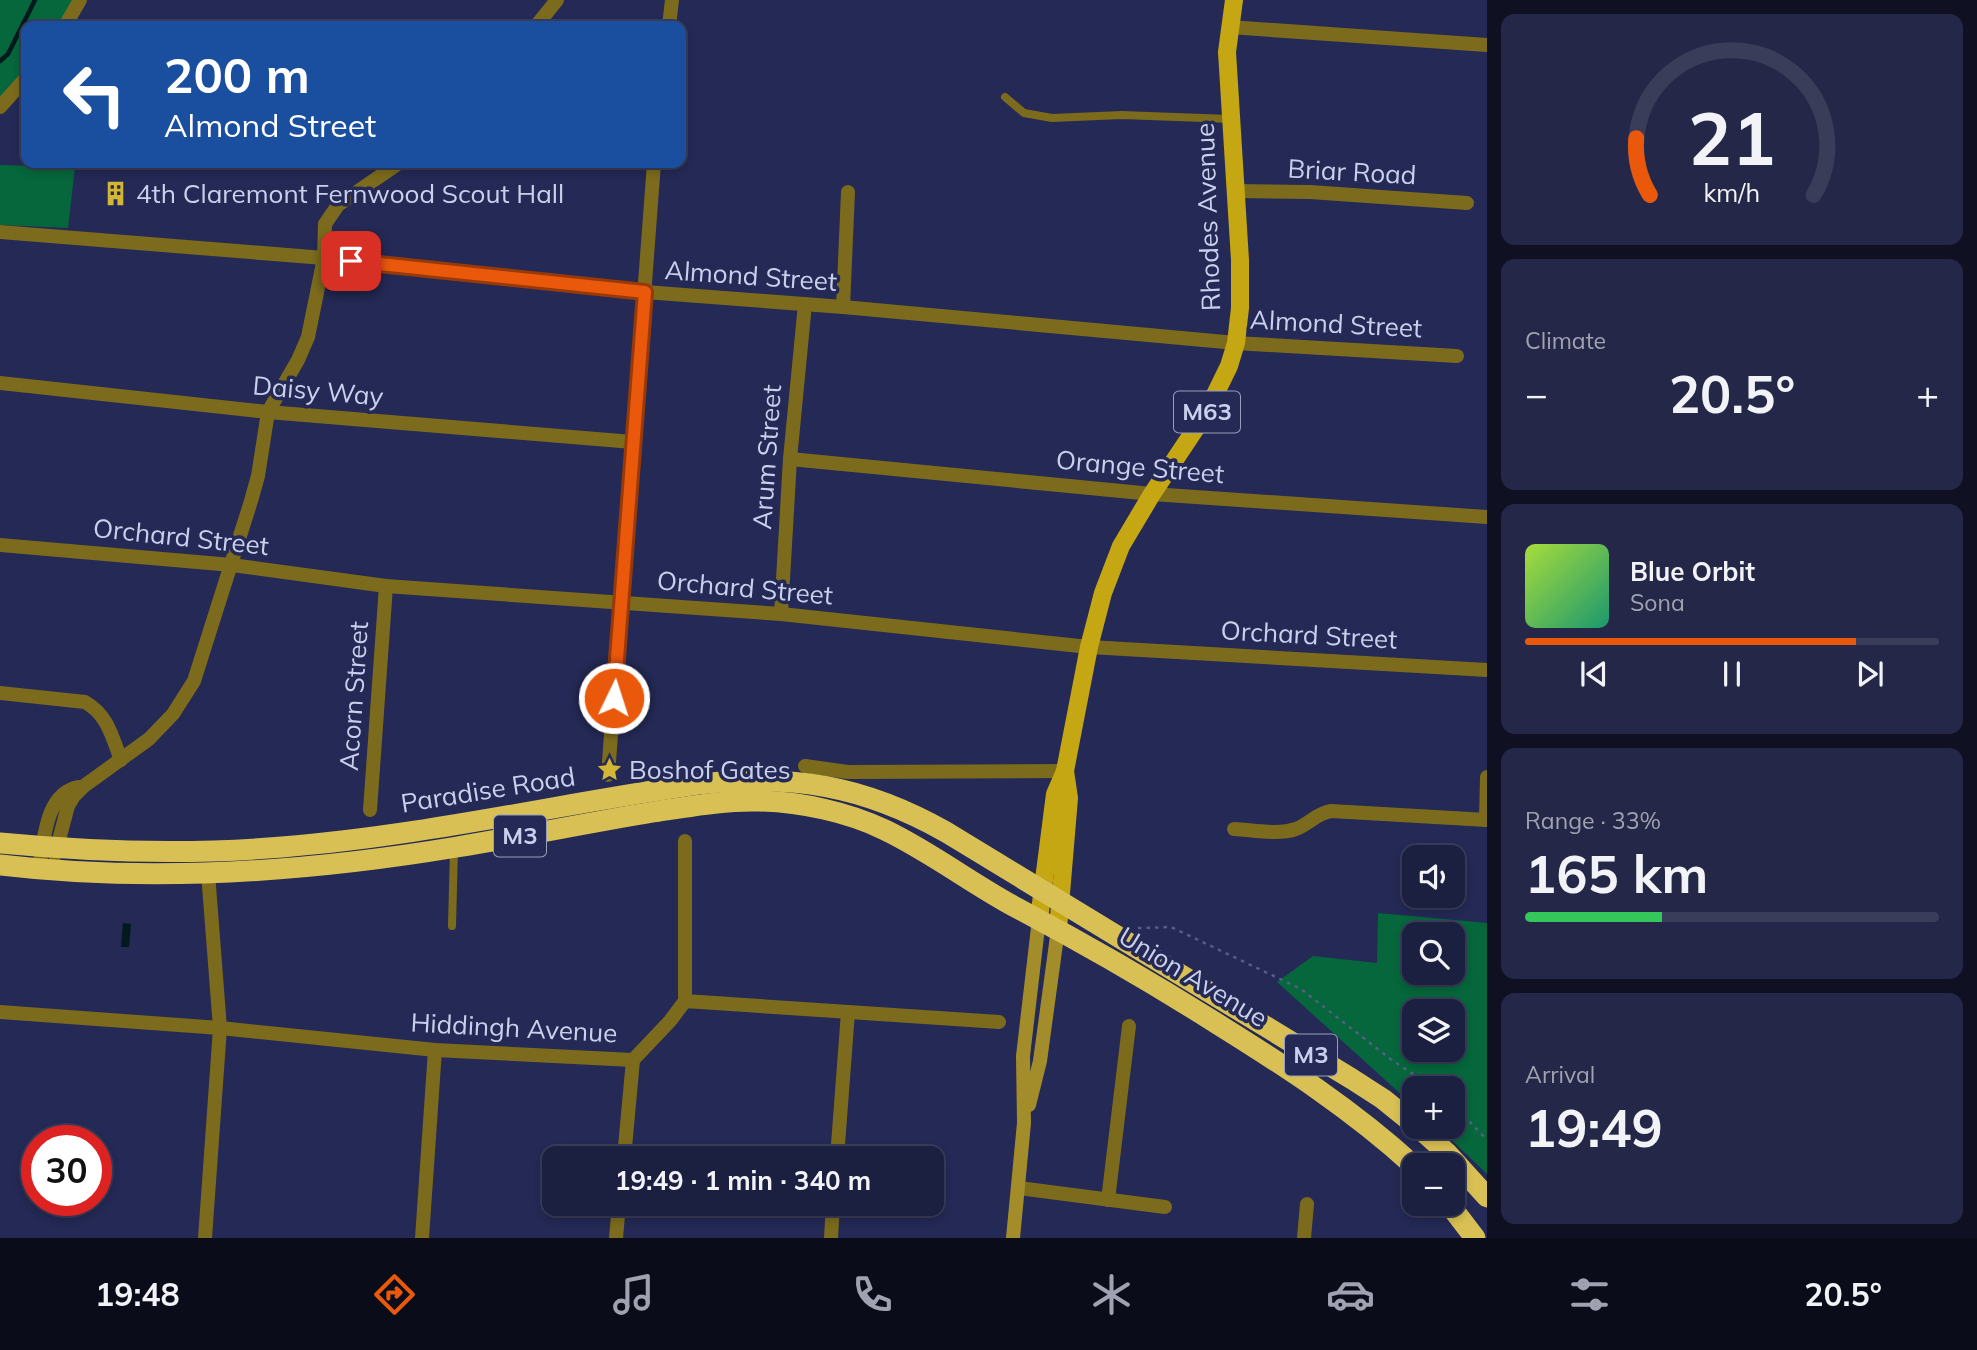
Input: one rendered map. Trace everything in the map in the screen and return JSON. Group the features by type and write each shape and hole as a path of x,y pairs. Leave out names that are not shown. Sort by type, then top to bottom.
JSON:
{"highway":[{"name":"Paradise Road","path":"0,843 125,852 280,847 370,838 698,784 739,780 788,780 854,793 912,812 1043,892"},
{"name":"Paradise Road","path":"1,866 120,873 208,873 324,865 454,848 689,807 756,801 808,806 857,819 884,830 1048,924"},
{"name":"Union Avenue","path":"1043,892 1352,1079 1402,1114"},
{"name":"Union Avenue","path":"1048,924 1203,1015 1306,1080 1402,1155"},
{"name":"Union Avenue","path":"1432,1139 1487,1197"},
{"path":"1458,1216 1475,1238"}],"main road":[{"name":"Rhodes Avenue","path":"1048,924 1043,892 1055,794 1065,771 1089,647 1103,593 1121,546 1206,414 1230,366 1236,343 1240,270 1227,52 1230,2"},
{"name":"Rhodes Avenue","path":"1048,924 1061,903 1069,798 1065,771"},
{"name":"M63","path":"1024,1123 1040,1061 1048,924"},
{"name":"M63","path":"1013,1238 1024,1123 1023,1056 1048,924"}],"street":[{"path":"68,21 80,0"},
{"path":"540,21 557,0"},
{"path":"670,21 672,0"},
{"path":"1229,27 1487,45"},
{"path":"0,107 21,84"},
{"path":"46,869 52,808 55,803 68,791 84,786 149,739 165,722 194,681 258,476 268,412 308,337 324,258 325,224 338,205 392,168"},
{"path":"608,775 654,168"},
{"name":"Briar Road","path":"1235,191 1310,192 1466,203"},
{"path":"844,307 848,192"},
{"name":"Almond Street","path":"0,232 324,258 645,292 844,307 1236,343 1457,356"},
{"name":"Arum Street","path":"781,614 790,459 805,304"},
{"name":"Daisy Way","path":"0,383 268,412 633,442"},
{"name":"Orange Street","path":"790,459 1152,494 1487,517"},
{"name":"Orchard Street","path":"0,545 232,565 386,586 781,614 1089,647 1487,670"},
{"name":"Acorn Street","path":"370,810 386,586"},
{"path":"0,693 85,702 106,720 121,760"},
{"path":"806,765 848,772 1065,771"},
{"path":"1234,829 1287,831 1331,811 1486,820 1487,777"},
{"path":"685,841 685,1001 999,1022"},
{"path":"205,1238 220,1028 208,873"},
{"name":"Hiddingh Avenue","path":"0,1012 220,1028 435,1050 633,1060 685,1001"},
{"path":"837,1146 848,1012"},
{"path":"1108,1199 1129,1026"},
{"path":"422,1238 435,1050"},
{"path":"625,1146 633,1060"},
{"path":"1019,1188 1165,1207"},
{"path":"1304,1238 1307,1204"},
{"path":"616,1238 618,1216"},
{"path":"831,1238 832,1216"}],"lane":[{"path":"1005,97 1024,113 1052,118 1122,115 1230,119"},
{"path":"452,926 454,848"}],"path":[{"path":"1138,928 1171,927 1301,989 1416,1076"},
{"path":"1465,1117 1487,1140"}],"green space":[{"path":"0,0 75,0 63,21 21,21 21,76 0,99"},
{"path":"0,165 21,166 21,168 75,168 68,228 0,225"},
{"path":"1378,913 1487,923 1487,1174 1451,1139 1465,1139 1465,1076 1402,1076 1402,1095 1277,982 1313,956 1377,963"}],"shaded area":[{"path":"123,923 131,924 129,947 121,947"}],"waterway":[{"path":"24,21 35,0"},
{"path":"0,61 8,54 21,28"}],"place":[{"name":"4th Claremont Fernwood Scout Hall","path":"116,194"},
{"name":"Boshof Gates","path":"609,770"}],"route":[{"path":"351,261 645,292 614,698"}]}
